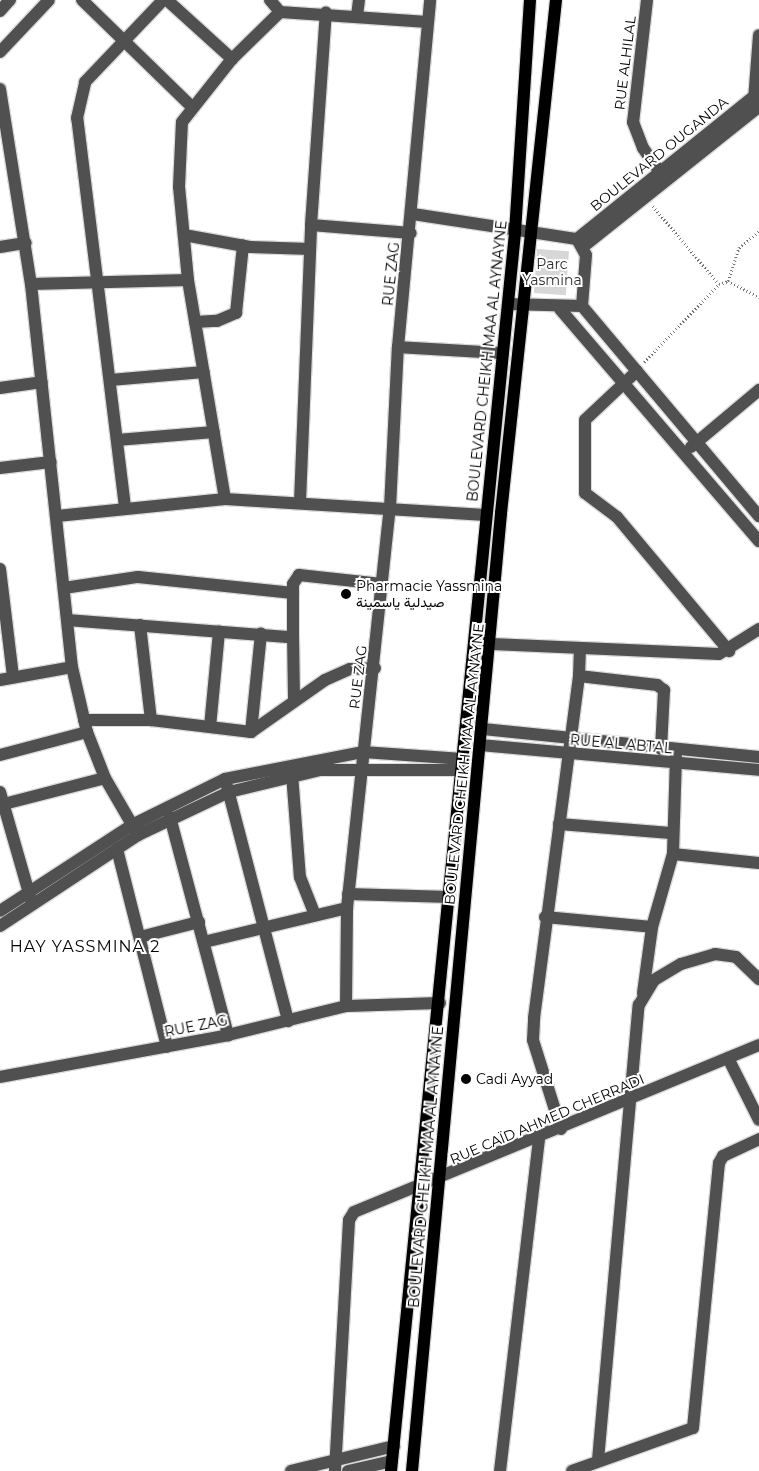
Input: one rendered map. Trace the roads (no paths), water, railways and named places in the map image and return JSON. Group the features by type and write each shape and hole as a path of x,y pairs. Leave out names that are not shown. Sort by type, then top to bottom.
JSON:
{"main road":[{"name":"BOULEVARD CHEIKH MAA AL AYNAYNE","path":"391,1466 422,1187 515,232 530,0"},
{"name":"BOULEVARD CHEIKH MAA AL AYNAYNE","path":"412,1471 442,1179 480,745 492,644 501,514 526,304 531,235 556,0"}],"street":[{"path":"0,11 10,0"},
{"path":"0,52 49,0"},
{"path":"82,0 191,106"},
{"path":"125,507 100,281 77,118 85,82 124,39 165,0 232,59"},
{"path":"270,0 280,12"},
{"path":"358,16 360,0"},
{"name":"RUE ZAG","path":"0,1077 228,1035 346,1006 346,908 360,768 375,668 390,508 398,347 413,214 430,0"},
{"name":"RUE ALHILAL","path":"648,0 633,122 643,148 664,177"},
{"path":"225,499 188,280 184,235 178,144 191,106 232,59 280,12 326,13 428,22"},
{"path":"300,502 311,225 326,13"},
{"path":"757,101 759,35"},
{"path":"0,89 26,243 72,667 86,726 105,778 135,830"},
{"name":"BOULEVARD OUGANDA","path":"576,241 664,177 757,101"},
{"name":"BOULEVARD OUGANDA","path":"576,241 646,197 664,177"},
{"path":"413,214 576,241 582,306 758,512"},
{"path":"311,225 410,233"},
{"path":"184,235 243,244 310,249"},
{"path":"0,247 26,243"},
{"path":"195,322 217,321 236,313 243,244"},
{"path":"31,284 188,280"},
{"path":"508,304 560,308 582,306"},
{"path":"560,308 685,452 759,541"},
{"path":"398,347 503,353"},
{"path":"637,371 623,381 584,420 585,493 617,517 729,651"},
{"path":"110,380 204,372"},
{"path":"0,388 42,382"},
{"path":"685,452 759,390"},
{"path":"117,440 214,432"},
{"path":"0,468 51,462"},
{"path":"57,516 125,507 225,499 300,502 486,515"},
{"path":"0,569 13,677"},
{"path":"294,700 287,636 293,593 298,575 307,573 382,584"},
{"path":"64,588 138,576 293,593"},
{"path":"67,620 287,636"},
{"path":"140,625 150,720"},
{"path":"492,644 704,655 729,651 759,629"},
{"path":"210,727 219,630"},
{"path":"251,732 261,634"},
{"path":"561,1129 534,1040 545,917 573,742 580,648"},
{"path":"0,680 72,667"},
{"path":"0,755 86,726 150,720 251,732 294,700 340,672 375,668"},
{"path":"579,676 657,685 664,690 661,749"},
{"name":"RUE AL ABTAL","path":"483,730 573,742 661,749 676,757 759,770"},
{"name":"RUE AL ABTAL","path":"480,745 571,756 759,757"},
{"path":"0,926 30,898 135,830 225,779 363,752 447,758 462,765"},
{"path":"598,1460 631,1100 634,1032 643,993 652,927 673,854 671,833 676,757"},
{"path":"0,911 30,898 117,849 135,830 170,818 229,792 292,774 360,768 462,765"},
{"path":"292,774 300,877 315,915"},
{"path":"30,898 1,800 105,778"},
{"path":"225,779 288,1021"},
{"path":"170,818 228,1035"},
{"path":"559,824 671,833"},
{"path":"117,849 167,1047"},
{"path":"673,854 759,863"},
{"path":"348,894 450,897"},
{"path":"204,942 346,908"},
{"path":"545,917 652,927"},
{"path":"140,937 199,922"},
{"path":"643,993 654,980 681,964 715,954 736,957 759,979"},
{"path":"346,1006 440,1003"},
{"name":"RUE CAÏD AHMED CHERRADI","path":"334,1466 348,1220 362,1208 442,1179 759,1045"},
{"path":"728,1058 759,1120"},
{"path":"500,1471 539,1138"},
{"path":"572,1471 598,1460 693,1428 719,1163 724,1156 759,1139"},
{"path":"291,1471 334,1466 394,1446"},
{"path":"348,1471 391,1466"}],"place":[{"name":"Pharmacie Yassmina صيدلية ياسمينة","path":"346,594"},
{"name":"Cadi Ayyad","path":"466,1079"}],"district":[{"name":"HAY YASSMINA 2","path":"85,947"}],"park label":[{"name":"Parc Yasmina","path":"552,272"}]}
